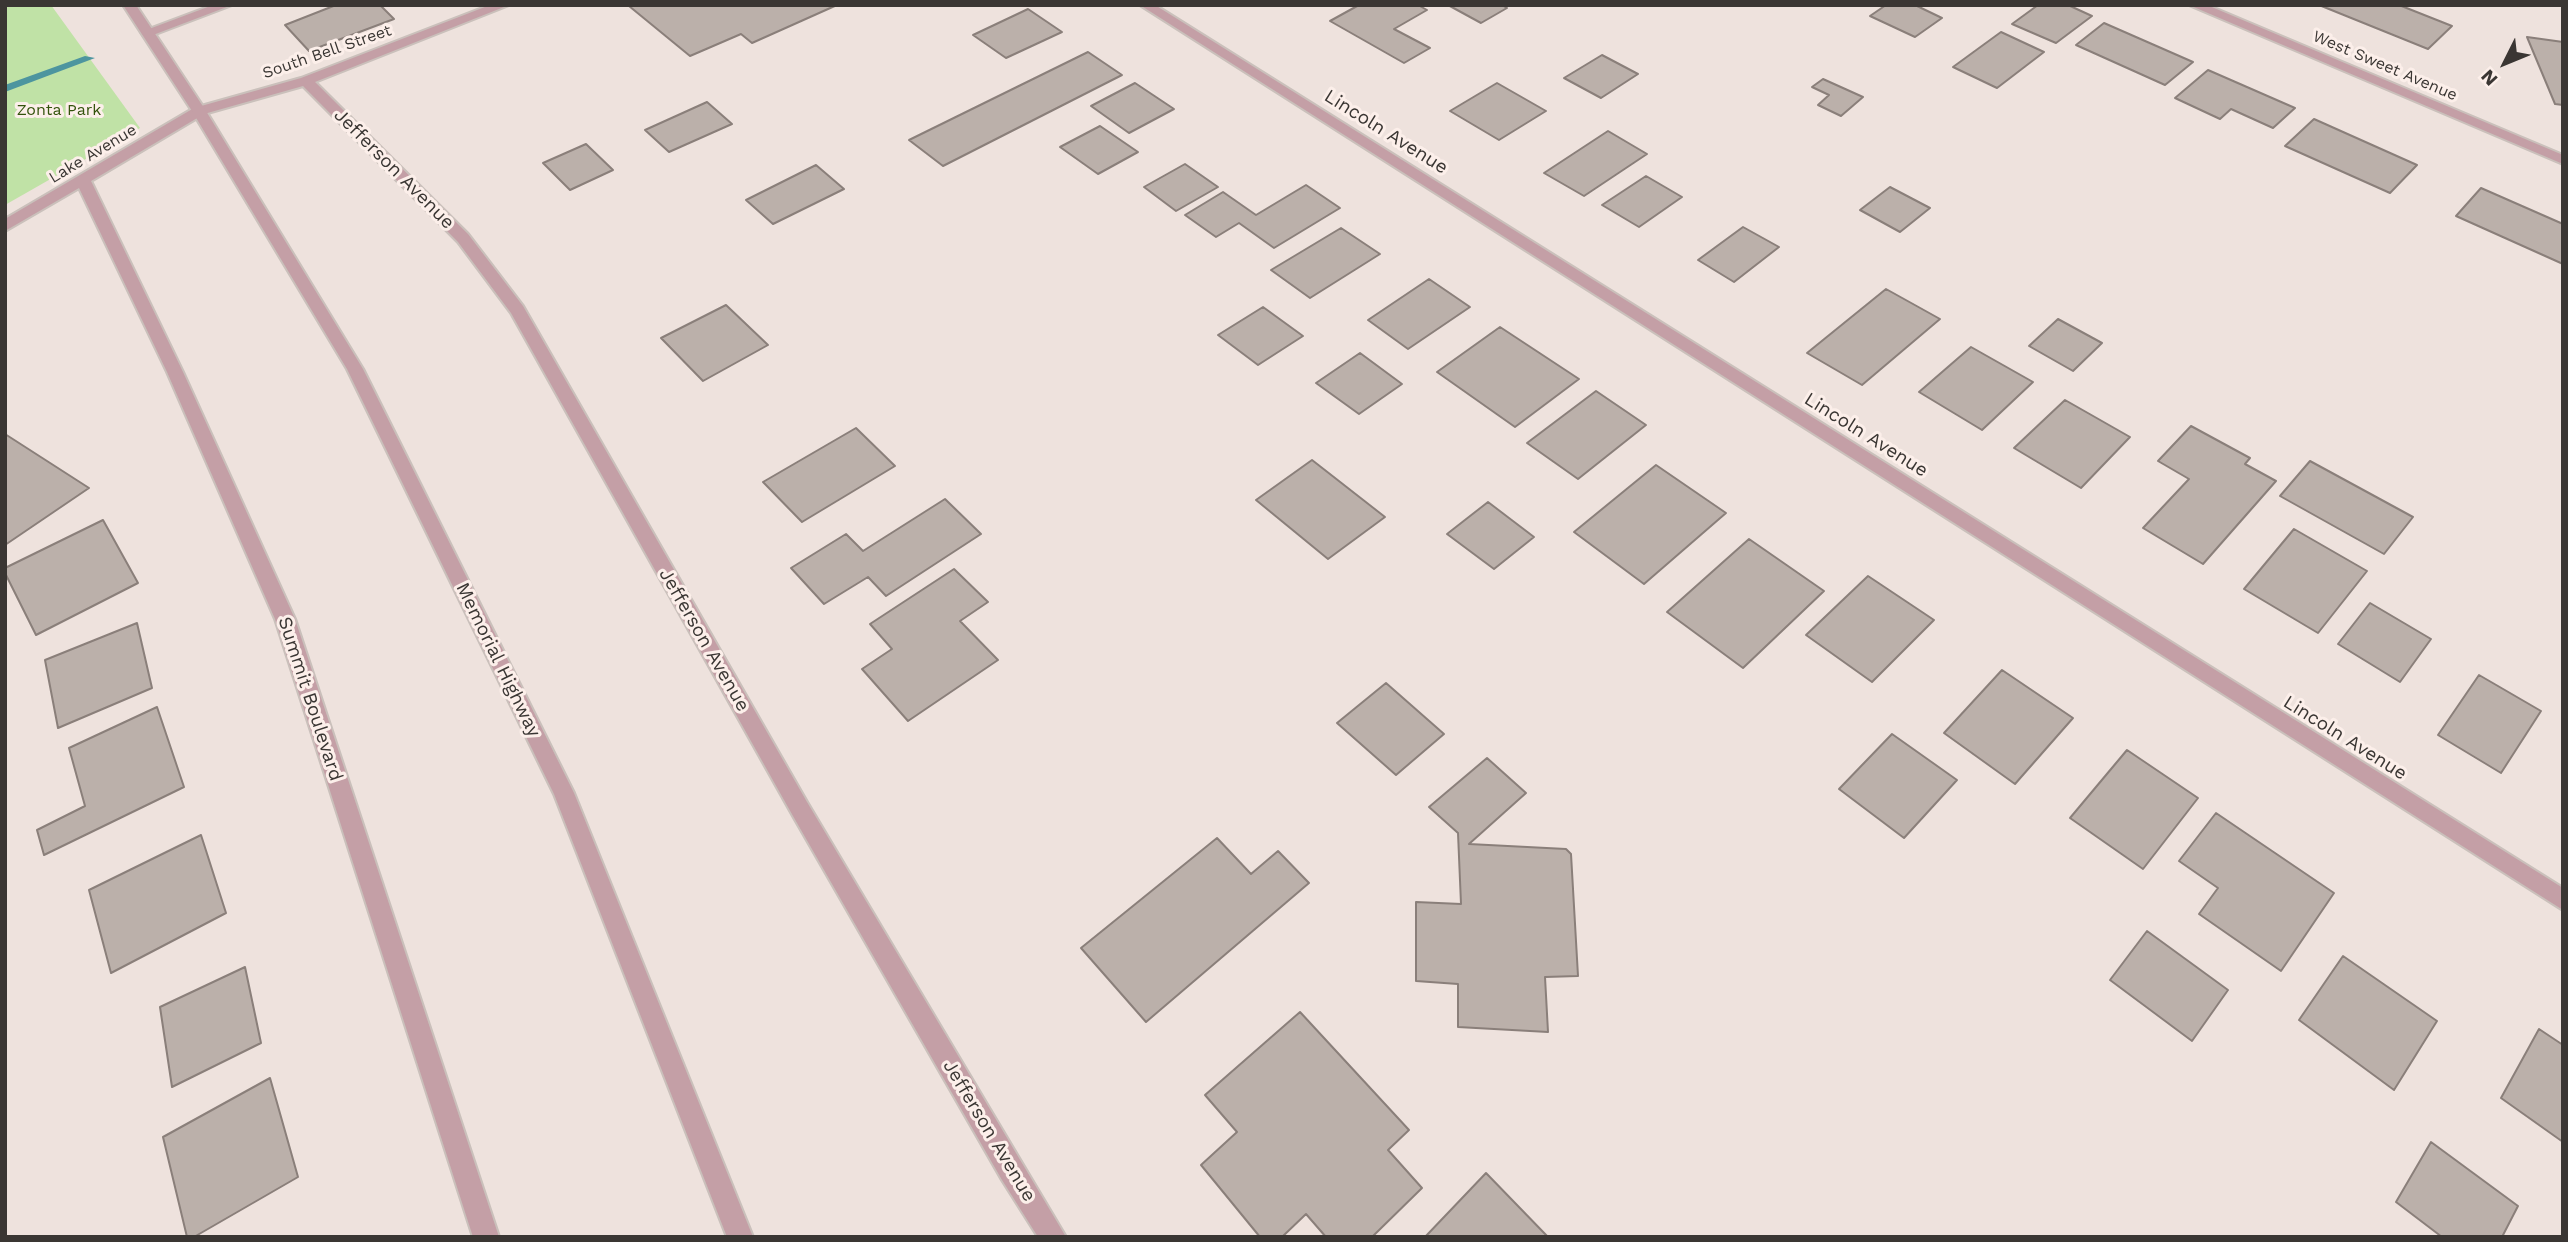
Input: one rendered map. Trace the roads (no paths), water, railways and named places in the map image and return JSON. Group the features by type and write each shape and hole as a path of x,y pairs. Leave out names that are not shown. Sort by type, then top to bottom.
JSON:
{"street":[{"name":"Memorial Highway","path":"129,5 199,110 355,369 564,793 740,1237"},
{"path":"148,32 226,5"},
{"name":"South Bell Street","path":"199,110 306,81 503,5"},
{"name":"Lincoln Avenue","path":"1146,5 2563,900"},
{"name":"West Sweet Avenue","path":"2195,5 2563,160"},
{"name":"Jefferson Avenue","path":"306,81 463,238 517,310 800,809 1011,1171 1053,1237"},
{"name":"Lake Avenue","path":"5,226 199,110"},
{"name":"Summit Boulevard","path":"83,180 175,372 285,619 486,1237"}],"waterway":[{"path":"5,89 89,58"}],"park label":[{"name":"Zonta Park","path":"59,110"}]}
